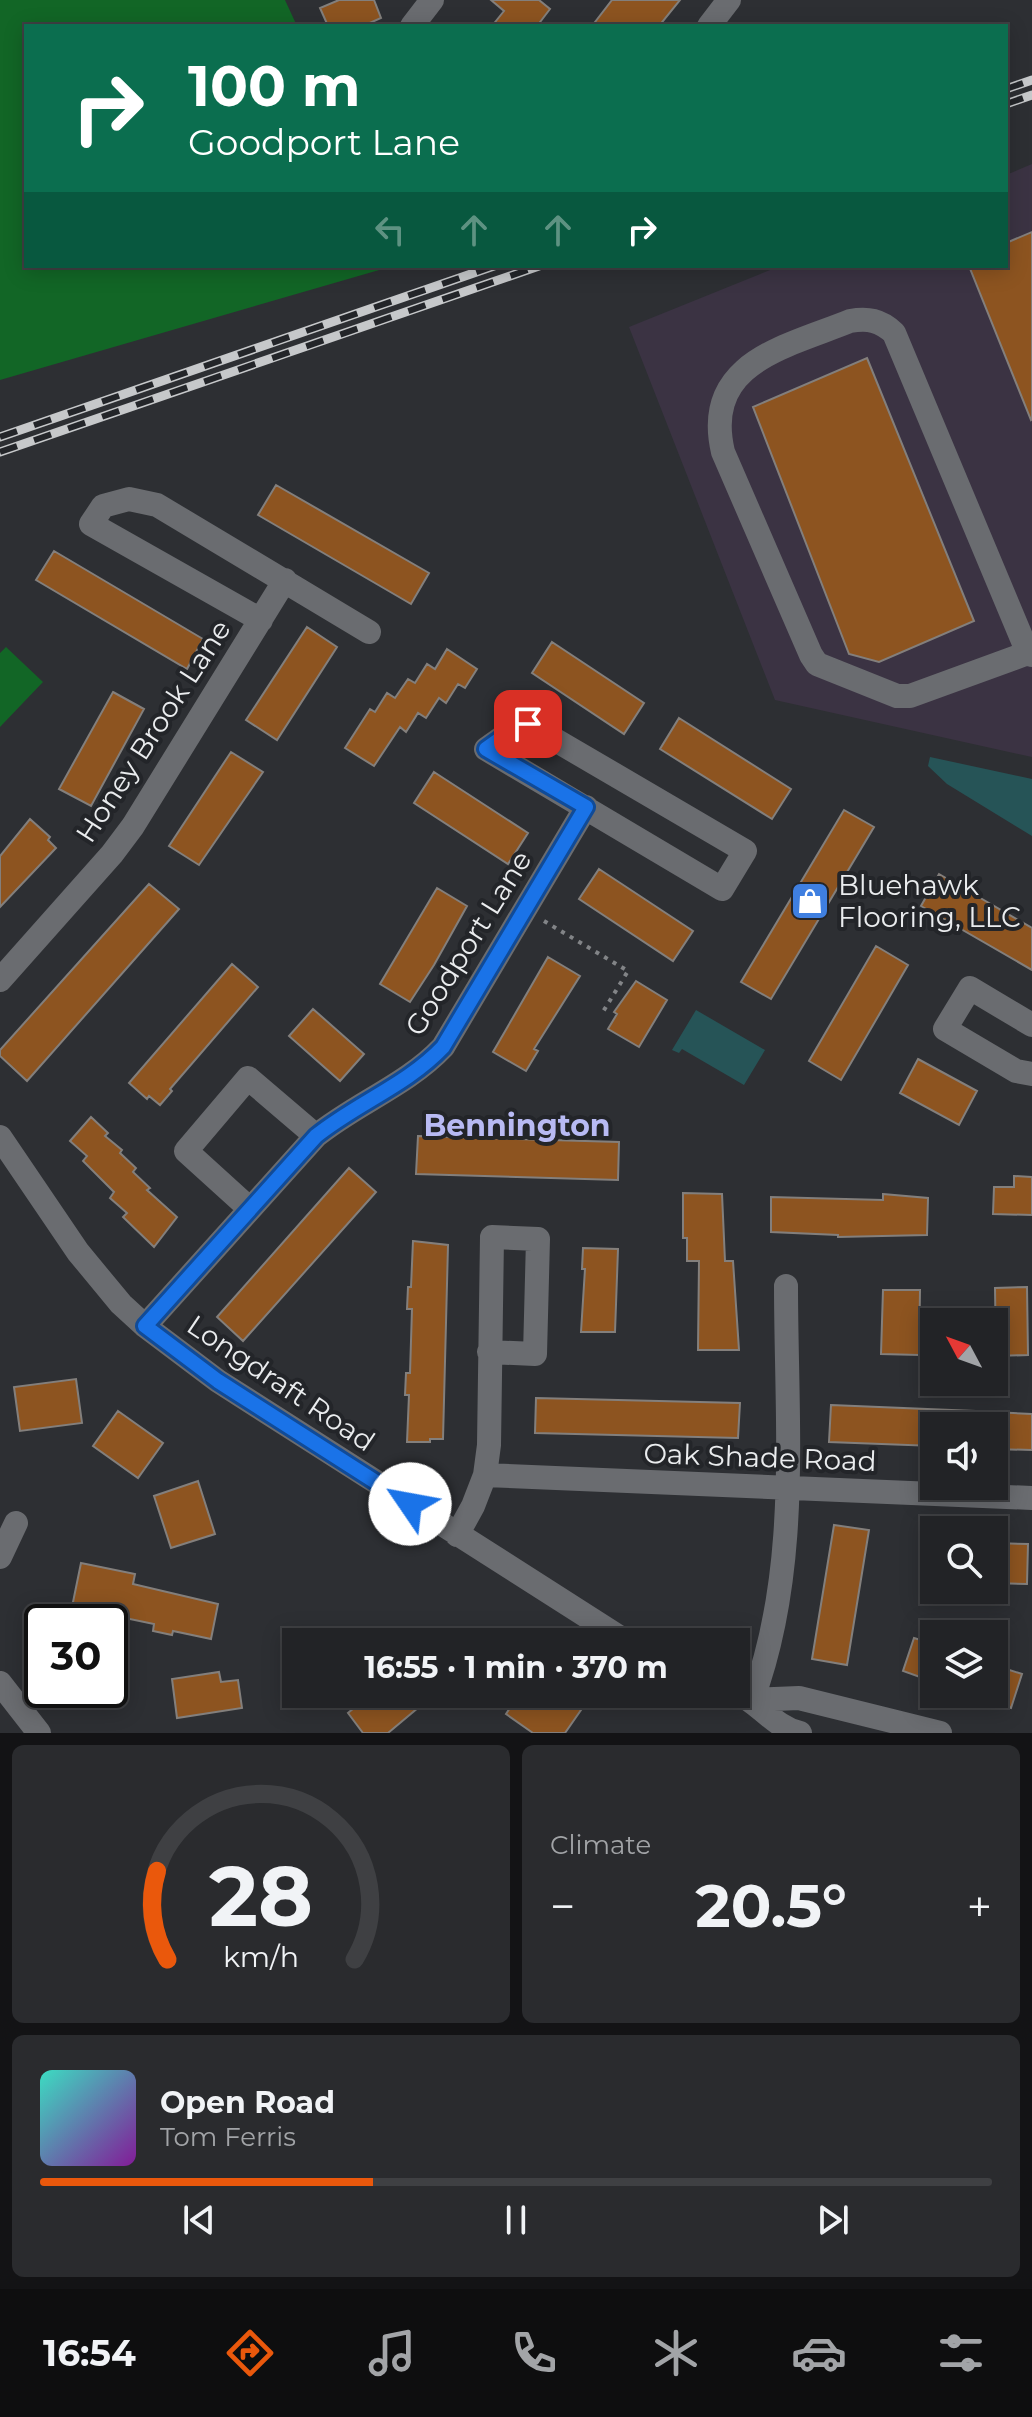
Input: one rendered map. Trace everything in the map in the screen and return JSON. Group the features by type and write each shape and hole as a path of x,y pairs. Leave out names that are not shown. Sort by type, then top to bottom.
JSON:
{"street":[{"path":"711,24 729,0"},
{"path":"413,24 426,2"},
{"path":"865,318 883,323 894,333 1030,654 910,696 897,696 817,664 723,452 718,432 723,402 741,372 756,359 850,321 865,318"},
{"path":"261,620 91,524 103,506 129,499 157,505 369,632"},
{"name":"Honey Brook Lane","path":"0,980 112,854 133,826 285,580"},
{"path":"528,724 745,851 722,889 586,807 486,749 514,729 528,724"},
{"name":"Goodport Lane","path":"145,1326 316,1136 425,1066 443,1047 586,807"},
{"path":"1032,1025 970,988 945,1029 1016,1071 1032,1074"},
{"path":"250,1209 186,1151 248,1078 316,1136"},
{"name":"Longdraft Road","path":"0,1137 78,1252 121,1304 145,1326 218,1381 605,1628"},
{"path":"457,1535 485,1475 489,1445 489,1352 492,1237 538,1239 535,1354 489,1352"},
{"path":"750,1689 762,1674 780,1587 788,1487 786,1286"},
{"name":"Oak Shade Road","path":"485,1475 1032,1498"},
{"path":"0,1557 16,1523"},
{"path":"0,1683 39,1733"},
{"path":"750,1696 799,1698 940,1733"},
{"path":"750,1701 784,1729 800,1733"}],"path":[{"path":"524,911 628,971 601,1015"}],"shaded area":[{"path":"1032,164 1032,757 775,700 629,327 775,268 1008,268 1008,174"}],"green space":[{"path":"0,0 285,0 296,24 24,24 24,268 386,268 0,380"},
{"path":"6,647 43,682 0,727 0,653"}],"water":[{"path":"930,757 1032,779 1032,836 947,784 928,766"},
{"path":"696,1010 765,1050 744,1085 682,1049 679,1053 672,1050"}],"building":[{"path":"339,0 374,0 381,18 368,24 327,24 320,8"},
{"path":"491,0 539,0 550,9 539,24 494,24 504,11"},
{"path":"612,0 680,0 661,24 594,24"},
{"path":"1032,232 1031,420 970,268 1008,268 1008,242"},
{"path":"867,358 974,621 879,662 849,654 753,407"},
{"path":"276,485 429,573 411,604 258,515"},
{"path":"54,551 203,639 187,669 36,580"},
{"path":"307,627 337,647 277,740 246,720"},
{"path":"552,642 644,703 624,734 532,673"},
{"path":"447,649 477,669 465,688 458,684 446,703 439,698 426,718 418,713 406,732 400,727 374,766 345,748 370,709 375,712 387,693 395,698 408,679 415,683 427,664 435,669"},
{"path":"113,692 144,709 91,806 59,789"},
{"path":"679,718 791,789 772,819 660,749"},
{"path":"231,752 263,772 199,865 169,846"},
{"path":"434,772 528,833 508,864 414,803"},
{"path":"844,810 874,827 771,999 741,982"},
{"path":"30,819 50,837 48,840 56,848 0,907 0,856"},
{"path":"599,869 693,931 673,961 579,899"},
{"path":"939,874 1032,928 1032,970 921,906"},
{"path":"149,884 179,909 27,1081 0,1056 0,1050"},
{"path":"437,888 467,906 410,1002 380,984"},
{"path":"876,946 908,965 841,1080 809,1061"},
{"path":"548,957 580,976 534,1049 538,1051 526,1071 493,1052"},
{"path":"232,964 258,987 170,1089 172,1091 160,1105 149,1096 147,1099 129,1083"},
{"path":"636,981 667,1000 639,1047 608,1029 617,1014 614,1012"},
{"path":"313,1009 364,1054 340,1081 289,1036"},
{"path":"918,1059 977,1091 959,1125 900,1093"},
{"path":"91,1117 136,1168 133,1172 150,1188 147,1190 177,1217 154,1247 123,1217 127,1213 110,1198 114,1192 83,1161 87,1156 70,1141"},
{"path":"418,1136 619,1142 618,1180 416,1174"},
{"path":"349,1168 376,1192 243,1341 217,1317"},
{"path":"1014,1176 1032,1177 1032,1215 993,1214 994,1187 1014,1187"},
{"path":"683,1193 722,1194 725,1261 733,1261 739,1350 698,1350 699,1261 687,1261 687,1238 683,1238"},
{"path":"883,1194 928,1198 927,1235 838,1237 771,1232 771,1197 883,1200"},
{"path":"413,1241 448,1245 443,1439 430,1439 430,1442 407,1442 409,1395 405,1395 406,1373 410,1373 412,1309 407,1309"},
{"path":"583,1248 618,1249 615,1332 581,1332 585,1269 582,1269"},
{"path":"1027,1287 1028,1355 1008,1356 1008,1308 995,1308 995,1288"},
{"path":"883,1290 920,1290 919,1355 881,1354"},
{"path":"76,1379 82,1423 20,1431 14,1387"},
{"path":"536,1398 740,1403 738,1438 535,1433"},
{"path":"831,1405 975,1411 920,1412 920,1445 829,1442"},
{"path":"118,1411 163,1443 138,1478 93,1446"},
{"path":"1008,1413 1032,1414 1032,1450 1008,1449"},
{"path":"198,1481 215,1534 171,1548 154,1496"},
{"path":"834,1525 869,1530 847,1665 812,1659"},
{"path":"1008,1543 1028,1544 1027,1584 1008,1583"},
{"path":"81,1563 135,1574 133,1584 218,1604 211,1639 173,1631 172,1635 153,1631 154,1624 128,1619 128,1604 73,1604"},
{"path":"914,1638 920,1640 920,1677 903,1671"},
{"path":"1008,1670 1022,1674 1011,1708 1008,1707"},
{"path":"219,1672 221,1682 238,1680 242,1708 177,1718 172,1679"},
{"path":"354,1708 418,1708 388,1733 363,1733 348,1713"},
{"path":"510,1708 581,1710 565,1733 533,1733 506,1714"}],"railway":[{"path":"1008,88 1032,80"},
{"path":"1008,103 1032,95"},
{"path":"0,437 488,268"},
{"path":"0,452 533,268"}],"place":[{"name":"Bluehawk Flooring, LLC","path":"810,901"}],"district":[{"name":"Bennington","path":"517,1126"}],"route":[{"path":"410,1504 218,1381 145,1326 316,1136 425,1066 443,1047 586,807 486,749 514,729 528,724"}]}
